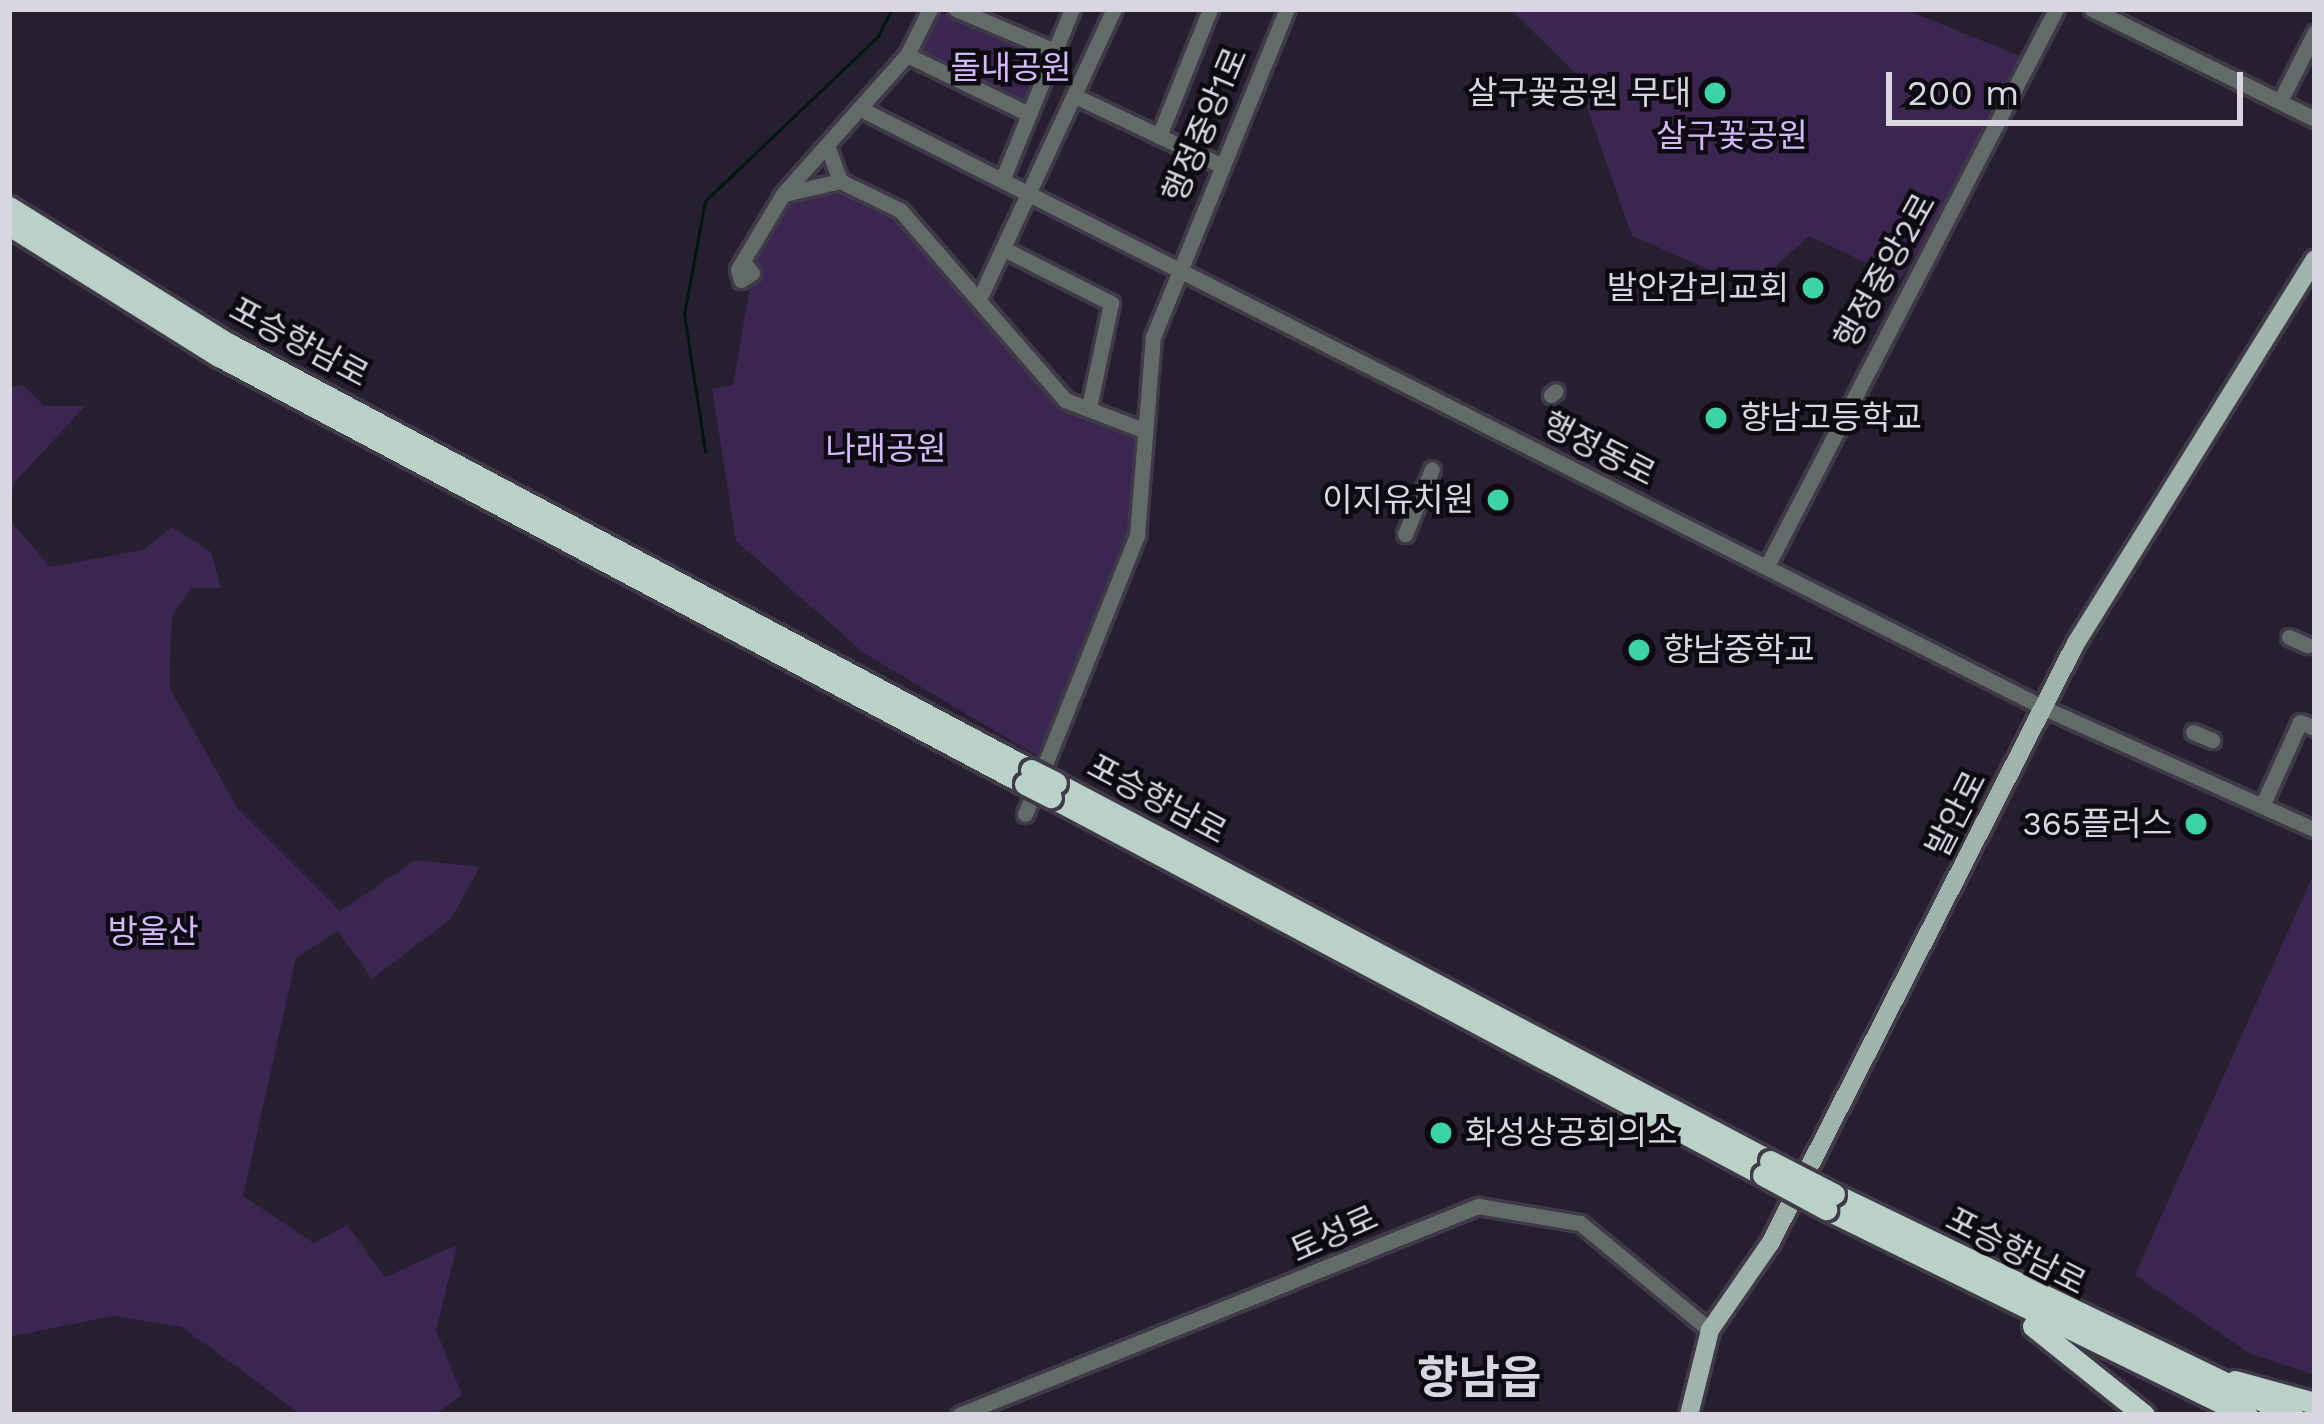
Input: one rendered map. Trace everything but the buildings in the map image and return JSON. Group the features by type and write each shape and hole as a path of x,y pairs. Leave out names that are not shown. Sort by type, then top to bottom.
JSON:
{"highway":[{"name":"포승향남로","path":"9,207 227,343 1028,777"},
{"name":"포승향남로","path":"9,225 219,356 1766,1168 2193,1373 2292,1415"},
{"name":"포승향남로","path":"1830,1201 1999,1299 2247,1415"},
{"path":"1999,1299 2144,1415"},
{"path":"2193,1373 2315,1403"}],"main road":[{"name":"발안로","path":"1689,1415 1710,1330 1771,1242 2044,708 2315,259"}],"street":[{"path":"746,264 783,194 907,55 930,9"},
{"path":"956,9 1055,51"},
{"path":"1003,178 1072,9"},
{"path":"982,293 1036,194 1114,9"},
{"path":"1159,136 1210,9"},
{"name":"행정중앙1로","path":"1025,814 1137,535 1138,428 1179,265 1287,9"},
{"name":"행정중앙2로","path":"1768,564 2056,9"},
{"path":"2092,9 2315,119"},
{"path":"2281,101 2314,39"},
{"path":"907,55 1029,113"},
{"path":"1077,97 1220,165"},
{"name":"행정동로","path":"861,109 1179,265 2044,708 2315,830"},
{"path":"827,145 840,182"},
{"path":"783,194 840,182 900,210 982,293 1046,381 1138,428"},
{"path":"1006,250 1111,303 1089,407"},
{"path":"1405,534 1432,469"},
{"path":"2288,637 2307,645"},
{"path":"2262,806 2300,722 2315,728"},
{"path":"2193,732 2212,740"},
{"name":"토성로","path":"958,1415 1478,1206 1580,1223 1710,1330"}],"green space":[{"name":"돌내공원","path":"930,9 1055,51 1029,114 907,55"},
{"name":"살구꽃공원","path":"1510,9 1904,9 2030,60 1901,279 1809,236 1752,288 1632,236 1575,73"},
{"name":"나래공원","path":"813,185 875,194 1065,400 1138,428 1140,506 1047,762 864,653 736,541 712,389 733,385 760,229 783,194"},
{"path":"23,385 44,406 85,406 14,483 9,519 9,388"},
{"name":"방울산","path":"9,519 50,567 143,550 172,527 211,552 221,588 191,588 172,616 169,687 238,809 340,911 416,860 480,867 451,919 372,979 338,931 296,958 243,1196 314,1243 347,1225 385,1277 457,1245 436,1330 462,1395 433,1415 302,1415 182,1327 113,1316 9,1337"},
{"path":"2315,871 2315,1375 2249,1353 2135,1275"}],"waterway":[{"path":"705,451 684,314 705,201 878,36 892,9"}],"place":[{"name":"살구꽃공원 무대","path":"1715,93"},
{"name":"발안감리교회","path":"1813,288"},
{"name":"향남고등학교","path":"1716,418"},
{"name":"이지유치원","path":"1498,500"},
{"name":"향남중학교","path":"1639,650"},
{"name":"365플러스","path":"2196,824"},
{"name":"화성상공회의소","path":"1441,1133"}],"district":[{"name":"향남읍","path":"1479,1378"}]}
